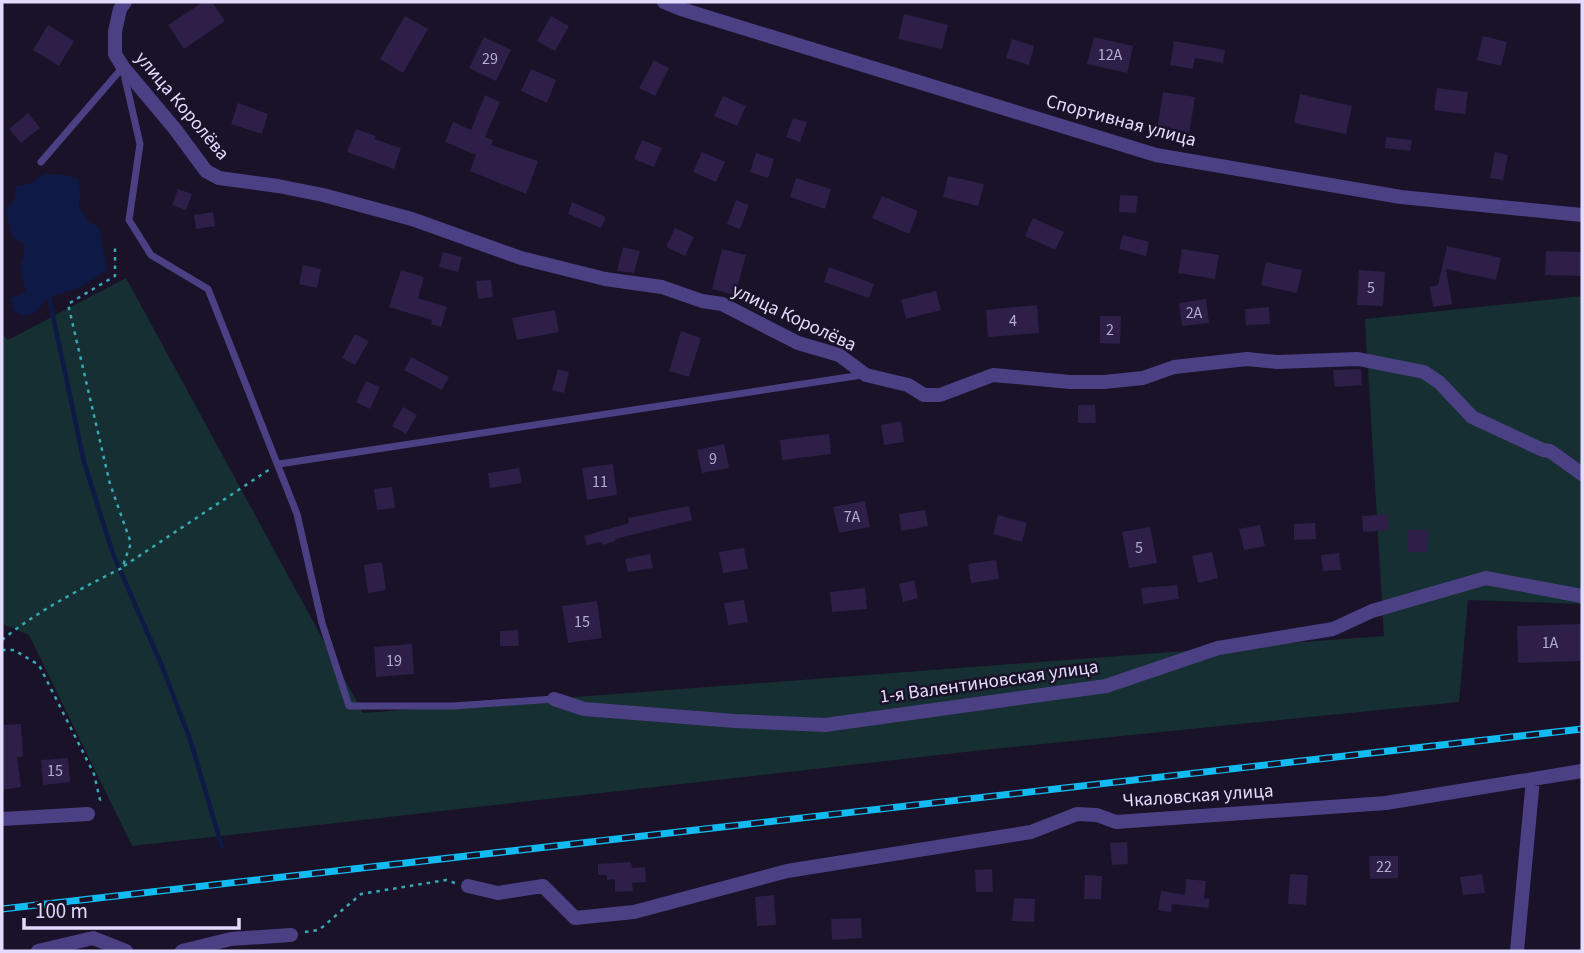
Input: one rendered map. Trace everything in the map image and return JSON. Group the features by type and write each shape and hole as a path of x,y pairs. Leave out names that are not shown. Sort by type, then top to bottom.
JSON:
{"street":[{"name":"улица Королёва","path":"125,2 120,9 115,32 115,54 122,67 206,170 219,178 323,195 412,219 522,258 604,279 662,286 702,301 722,304 798,343 839,355 866,375 908,385 924,395 940,395 993,375 1070,382 1104,382 1143,377 1174,367 1247,359 1277,362 1358,359 1424,372 1440,383 1472,417 1550,451 1582,474"},
{"name":"Спортивная улица","path":"664,2 1156,155 1401,197 1582,215"},
{"name":"1-я Валентиновская улица","path":"554,699 584,709 735,722 825,725 1106,686 1218,648 1333,629 1372,611 1486,578 1582,596"},
{"name":"Чкаловская улица","path":"468,887 498,893 543,886 575,918 634,912 787,871 1031,832 1077,814 1097,815 1116,822 1386,803 1582,771"},
{"path":"1517,951 1534,779"},
{"path":"2,819 88,814"},
{"path":"182,951 231,939 291,934"},
{"path":"38,951 93,938 126,951"}],"lane":[{"path":"41,162 122,67"},
{"path":"122,67 140,144 129,220 151,255 208,289 297,514 322,622 349,706 453,706 554,699"},
{"path":"279,464 866,375"}],"path":[{"path":"115,248 115,276 68,304 110,484 131,543 122,568"},
{"path":"2,640 27,619 122,568 279,464"},
{"path":"2,650 14,650 39,665 94,774 100,800 88,814"},
{"path":"291,934 319,930 361,894 446,880 468,887"}],"green space":[{"path":"126,278 363,713 1384,636 1365,319 1582,296 1582,604 1468,600 1459,702 983,750 132,846 29,635 2,624 2,334 8,340"}],"water":[{"path":"45,174 78,179 79,207 89,222 99,227 107,270 79,288 49,297 33,314 22,316 13,310 11,298 26,292 20,267 24,256 24,243 13,238 5,210 15,199 16,186 29,184"}],"building":[{"path":"203,2 212,2 225,21 184,49 168,25"},
{"path":"904,14 948,25 942,49 898,39"},
{"path":"405,16 428,29 403,73 380,59"},
{"path":"551,16 569,26 555,51 537,41"},
{"path":"48,25 74,41 59,66 33,50"},
{"path":"1483,36 1507,42 1501,66 1477,60"},
{"path":"484,37 511,50 496,81 469,68"},
{"path":"1094,37 1133,46 1127,73 1087,64"},
{"path":"1012,39 1034,46 1029,65 1006,58"},
{"path":"1174,41 1225,50 1223,63 1195,58 1193,69 1170,65"},
{"path":"654,60 669,68 655,96 639,88"},
{"path":"531,69 556,80 547,103 521,91"},
{"path":"1437,88 1468,92 1465,114 1434,110"},
{"path":"1163,92 1195,97 1189,135 1157,130"},
{"path":"1300,94 1352,106 1346,134 1294,123"},
{"path":"485,95 500,102 485,137 493,140 491,145 538,161 526,194 470,171 476,155 445,142 453,122 471,130"},
{"path":"723,96 746,106 737,126 714,116"},
{"path":"238,103 268,114 262,134 231,124"},
{"path":"28,113 40,128 21,143 9,129"},
{"path":"793,118 807,122 800,142 786,137"},
{"path":"356,129 376,136 374,139 401,148 394,169 347,152"},
{"path":"1386,137 1412,140 1410,151 1385,148"},
{"path":"642,140 662,148 654,167 634,159"},
{"path":"702,152 725,162 716,182 693,172"},
{"path":"1495,152 1508,155 1503,180 1490,178"},
{"path":"756,153 774,159 768,178 750,172"},
{"path":"948,176 984,184 978,206 943,197"},
{"path":"796,178 831,189 825,209 790,197"},
{"path":"178,189 192,194 186,210 172,205"},
{"path":"1120,195 1138,196 1136,213 1119,212"},
{"path":"882,196 918,211 909,234 872,218"},
{"path":"736,200 749,205 740,229 727,224"},
{"path":"572,202 606,217 601,228 568,214"},
{"path":"213,212 215,226 196,229 194,215"},
{"path":"1033,218 1064,232 1055,250 1025,236"},
{"path":"675,228 694,237 685,256 666,247"},
{"path":"1123,235 1149,242 1146,256 1119,249"},
{"path":"1447,246 1501,258 1496,280 1446,269 1452,304 1433,307 1430,287 1438,285"},
{"path":"623,247 640,251 634,273 617,271"},
{"path":"722,249 746,255 735,295 712,289"},
{"path":"1182,249 1219,255 1215,279 1178,273"},
{"path":"1546,251 1582,252 1582,276 1545,275"},
{"path":"443,252 462,257 458,272 439,267"},
{"path":"1266,262 1302,270 1297,293 1261,285"},
{"path":"303,265 321,269 317,288 299,284"},
{"path":"829,267 874,284 869,298 824,282"},
{"path":"401,270 424,277 418,298 447,307 441,327 431,324 432,320 389,307"},
{"path":"1359,270 1385,272 1383,306 1357,305"},
{"path":"491,280 493,297 478,299 476,281"},
{"path":"936,291 941,310 906,319 901,300"},
{"path":"1206,299 1209,323 1182,326 1179,303"},
{"path":"1037,305 1039,333 988,337 986,310"},
{"path":"1269,307 1270,324 1246,325 1245,309"},
{"path":"555,310 559,332 517,340 512,318"},
{"path":"1100,316 1121,316 1120,344 1100,343"},
{"path":"681,331 701,338 689,377 669,371"},
{"path":"355,334 369,341 355,365 342,358"},
{"path":"411,357 449,377 442,390 404,370"},
{"path":"558,369 569,372 564,393 552,390"},
{"path":"1361,369 1362,385 1335,387 1333,370"},
{"path":"366,381 380,387 370,409 356,402"},
{"path":"1078,405 1095,405 1096,423 1078,423"},
{"path":"403,407 417,415 406,434 392,426"},
{"path":"901,421 904,442 884,445 881,425"},
{"path":"829,434 831,454 782,460 780,440"},
{"path":"724,444 729,468 702,473 697,450"},
{"path":"613,464 617,495 587,500 582,468"},
{"path":"519,468 522,483 490,488 488,473"},
{"path":"392,487 395,508 377,510 374,489"},
{"path":"865,501 870,527 839,533 833,507"},
{"path":"689,506 692,520 615,539 616,541 602,545 601,542 587,545 584,536 629,523 628,518"},
{"path":"925,510 928,526 901,531 899,514"},
{"path":"1388,514 1389,530 1363,532 1362,516"},
{"path":"998,515 1027,523 1022,542 993,534"},
{"path":"1315,523 1316,539 1294,540 1294,524"},
{"path":"1260,525 1265,546 1244,550 1239,529"},
{"path":"1150,527 1157,563 1129,568 1122,532"},
{"path":"1408,530 1428,530 1427,552 1407,552"},
{"path":"744,548 748,569 723,573 719,552"},
{"path":"1212,552 1218,578 1198,583 1192,556"},
{"path":"1339,553 1341,570 1323,571 1321,555"},
{"path":"650,554 653,568 628,572 625,559"},
{"path":"996,560 999,579 971,583 968,564"},
{"path":"382,562 386,590 368,593 364,565"},
{"path":"914,580 918,598 903,602 899,584"},
{"path":"1177,585 1179,599 1143,604 1141,588"},
{"path":"865,588 867,609 832,612 830,592"},
{"path":"744,600 748,622 728,625 724,603"},
{"path":"597,601 602,638 568,643 562,606"},
{"path":"1582,624 1582,661 1518,663 1517,626"},
{"path":"518,630 519,646 500,646 500,631"},
{"path":"412,644 414,674 376,677 374,647"},
{"path":"21,724 23,757 17,757 21,787 2,790 2,725"},
{"path":"68,758 70,782 43,785 41,760"},
{"path":"1127,842 1128,864 1112,865 1110,843"},
{"path":"1369,856 1398,856 1398,878 1370,879"},
{"path":"631,862 632,868 645,867 646,882 632,883 633,891 615,892 615,879 607,880 607,875 598,875 598,864"},
{"path":"992,869 993,892 976,892 975,870"},
{"path":"1290,874 1308,875 1306,905 1288,904"},
{"path":"1482,874 1485,893 1463,895 1460,877"},
{"path":"1085,875 1102,876 1101,899 1084,899"},
{"path":"1186,879 1206,881 1204,898 1210,899 1208,908 1172,904 1171,912 1158,910 1161,891 1185,895"},
{"path":"774,895 776,925 757,926 755,897"},
{"path":"1014,898 1035,899 1034,922 1012,921"},
{"path":"861,918 862,938 832,940 831,919"}],"waterway":[{"path":"49,297 84,462 113,554 162,666 191,742 222,847"}],"railway":[{"path":"2,909 1582,729"}]}
